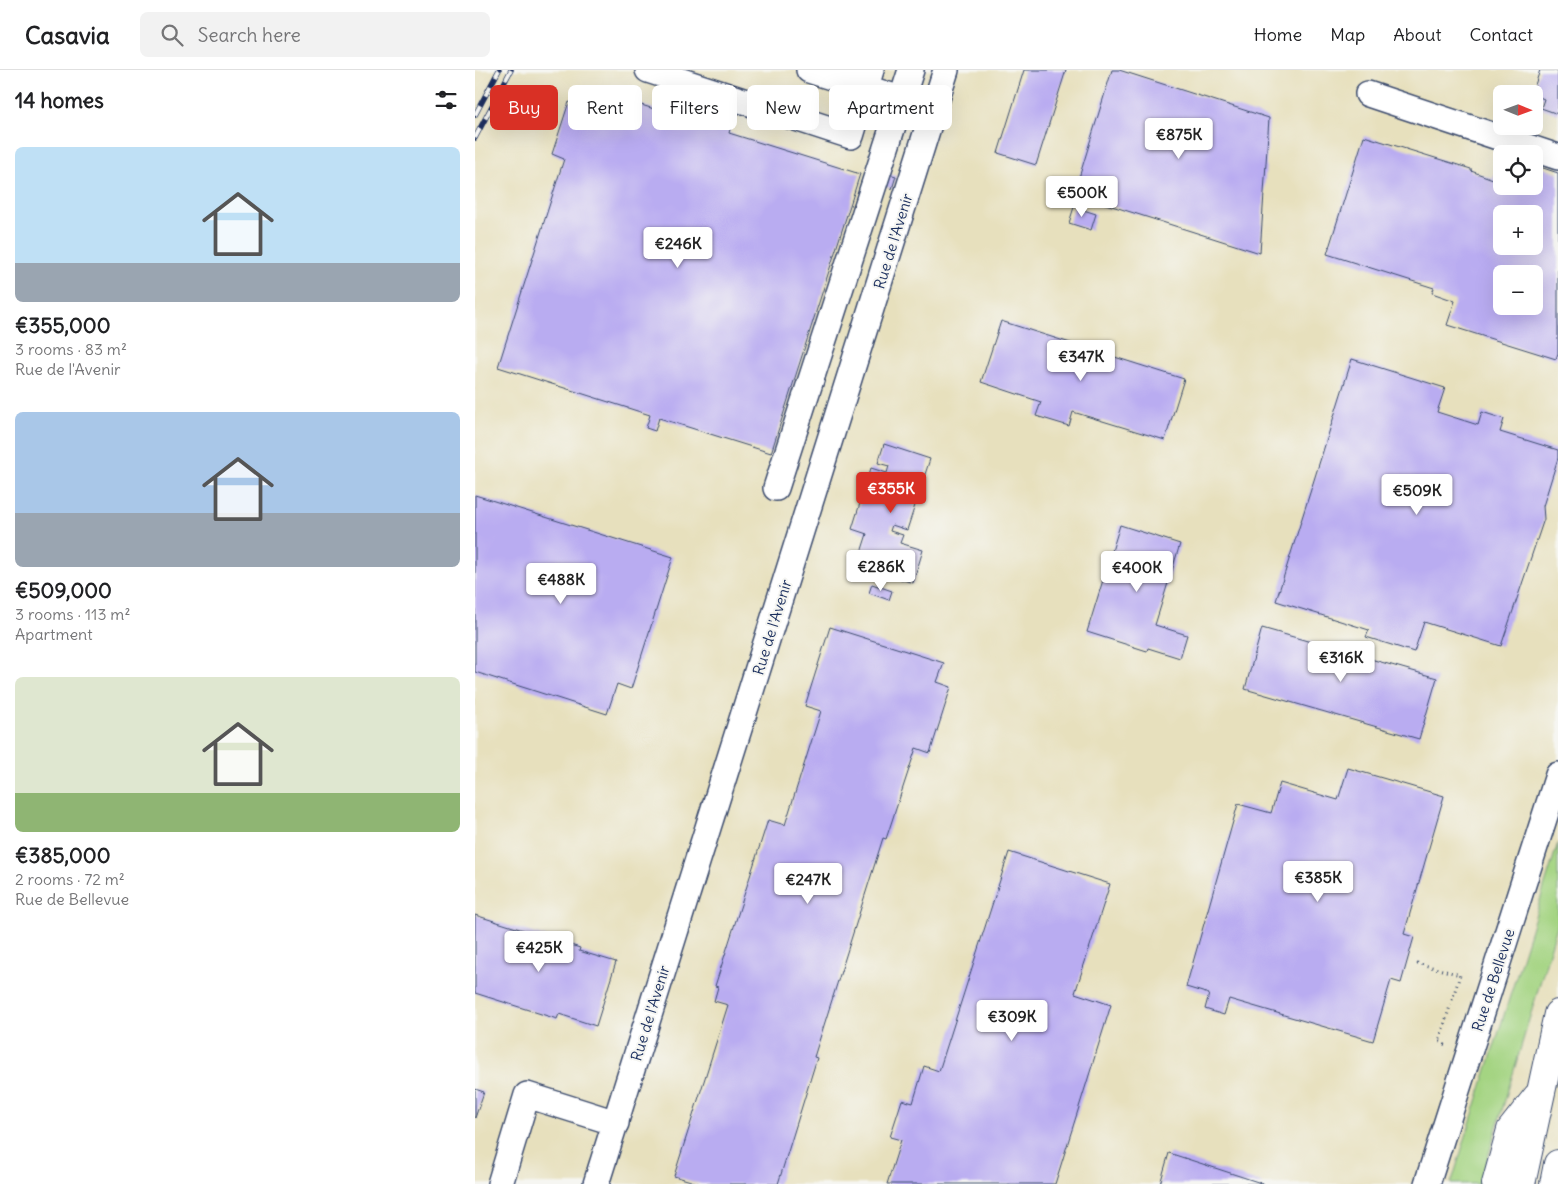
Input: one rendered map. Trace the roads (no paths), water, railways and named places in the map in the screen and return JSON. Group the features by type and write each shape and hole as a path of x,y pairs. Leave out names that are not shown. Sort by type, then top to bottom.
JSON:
{"highway":[{"path":"1521,1184 1558,1014"},
{"path":"1496,1184 1511,1130 1540,1094"},
{"path":"1554,1184 1558,1164"}],"street":[{"path":"648,70 851,136 869,79 809,70"},
{"path":"906,85 911,70"},
{"name":"Rue de l'Avenir","path":"942,85 946,70"},
{"path":"1368,94 1558,157"},
{"path":"776,488 891,130"},
{"name":"Rue de l'Avenir","path":"596,1184 928,130"},
{"name":"Rue de Bellevue","path":"1427,1184 1558,775"},
{"path":"500,1184 527,1095 616,1123"}],"railway":[{"path":"475,115 499,70"},
{"path":"475,138 511,70"}]}
